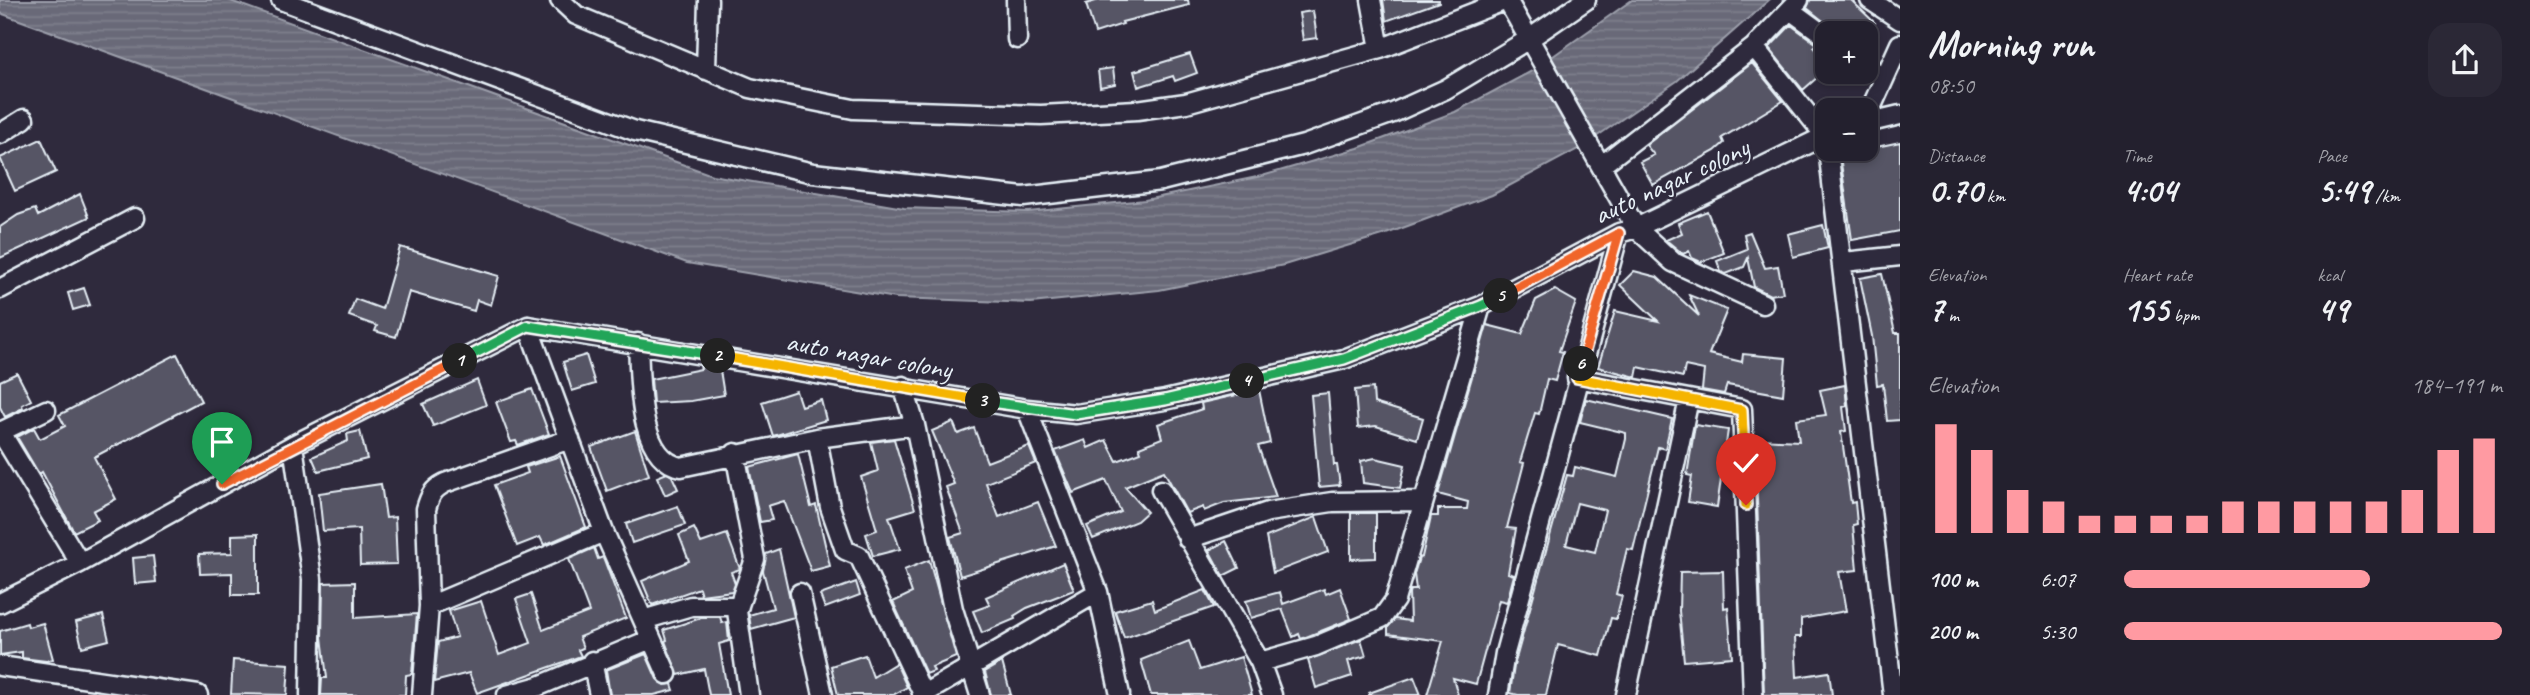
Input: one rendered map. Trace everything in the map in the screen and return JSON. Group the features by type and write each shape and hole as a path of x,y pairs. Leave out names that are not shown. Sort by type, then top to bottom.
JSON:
{"street":[{"path":"281,0 635,131 813,173 1023,197 1161,181 1304,145 1393,113 1532,45 1586,0"},
{"path":"560,0 576,15 750,88 853,109 1041,115 1137,110 1186,103 1380,49 1507,0 1599,158 1636,228 1673,262 1763,304"},
{"path":"706,70 708,0"},
{"path":"1016,0 1017,39"},
{"path":"1371,0 1380,49"},
{"path":"1870,0 1900,20"},
{"path":"1599,158 1754,47 1795,5 1815,25"},
{"path":"1875,98 1900,44"},
{"path":"1754,47 1815,121"},
{"path":"1878,74 1883,78"},
{"path":"1878,119 1900,115"},
{"path":"0,134 24,120"},
{"name":"auto nagar colony","path":"528,326 903,386 1027,409 1076,414 1165,400 1344,359 1481,306 1619,233 1636,228 1815,142"},
{"path":"1830,161 1844,262 1893,695"},
{"path":"0,289 135,218"},
{"path":"1498,695 1505,653 1577,378 1619,233"},
{"path":"1844,262 1900,256"},
{"path":"1261,662 1316,646 1382,618 1395,600 1481,306"},
{"path":"0,603 80,563 293,445 528,326 604,533 667,674"},
{"path":"638,343 643,416 653,445 670,466 681,467 735,453 817,438 915,425"},
{"path":"1577,378 1742,410 1753,695"},
{"path":"903,386 915,425 953,609 980,695"},
{"path":"1626,695 1689,399"},
{"path":"1027,409 1098,592 1120,695"},
{"path":"46,410 0,432 80,563"},
{"path":"817,438 830,507 845,550 859,556 922,694 1098,592"},
{"path":"422,695 429,606 426,509 435,488 570,439"},
{"path":"293,445 312,579 310,695"},
{"path":"735,453 755,559 739,606 737,628 749,695"},
{"path":"1161,490 1261,662 1272,695"},
{"path":"1188,539 1268,512 1332,502 1422,501"},
{"path":"429,606 604,533"},
{"path":"800,593 823,695"},
{"path":"643,620 691,606 739,606"},
{"path":"507,695 540,690 592,661 651,639"},
{"path":"592,661 599,695"},
{"path":"0,666 198,695"}],"water":[{"path":"0,0 228,0 712,175 904,208 1028,212 1145,200 1262,176 1358,148 1455,112 1532,71 1632,0 1769,0 1677,81 1580,148 1492,195 1386,234 1284,265 1159,290 1031,303 896,298 687,263 0,13"}],"building":[{"path":"1099,0 1188,0 1189,5 1122,22 1123,24 1095,33 1086,4"},
{"path":"1383,0 1439,0 1439,2 1386,21"},
{"path":"1810,0 1851,0 1873,21 1823,21 1807,8"},
{"path":"1313,11 1317,38 1303,40 1299,13"},
{"path":"1791,25 1815,43 1815,79 1803,90 1769,48"},
{"path":"1190,54 1197,73 1175,81 1173,76 1138,87 1134,71"},
{"path":"1752,63 1783,101 1722,138 1724,143 1715,151 1653,185 1640,162 1654,155 1646,145"},
{"path":"1113,68 1115,84 1100,87 1098,70"},
{"path":"41,139 56,172 15,191 0,158"},
{"path":"1900,142 1900,231 1852,240 1841,161 1878,161 1878,147"},
{"path":"80,194 89,217 0,258 0,227 18,215 35,209 38,216"},
{"path":"1707,211 1724,253 1701,262 1692,258 1689,251 1683,254 1666,240 1682,233 1678,223"},
{"path":"1823,225 1828,248 1793,257 1788,234"},
{"path":"1750,232 1765,268 1778,266 1783,293 1770,295 1754,287 1748,258 1744,267 1726,274 1721,272 1717,261 1747,249 1744,234"},
{"path":"400,247 499,276 491,305 477,300 474,311 409,292 396,337 375,331 377,326 349,316 355,299 382,309"},
{"path":"1634,271 1657,277 1699,316 1689,295 1727,310 1709,354 1742,362 1743,354 1786,358 1783,395 1727,385 1724,394 1702,390 1704,370 1685,366 1683,377 1638,367 1636,377 1598,367 1615,311 1658,321 1620,285"},
{"path":"1882,274 1895,333 1900,333 1900,420 1887,421 1883,384 1877,385 1872,336 1860,278"},
{"path":"84,288 90,305 73,310 68,293"},
{"path":"1555,290 1576,302 1559,351 1563,352 1555,381 1547,379 1539,414 1535,413 1520,462 1524,463 1507,528 1516,529 1508,573 1514,575 1507,602 1499,600 1476,684 1453,678 1458,695 1427,695 1443,641 1388,634 1388,627 1395,619 1410,621 1409,593 1410,590 1416,590 1414,574 1419,558 1422,557 1431,516 1438,516 1438,509 1467,509 1468,502 1438,494 1487,325 1522,334 1536,300"},
{"path":"177,354 201,401 94,457 116,499 93,511 98,520 74,532 42,472 39,474 17,437 34,428 40,439 65,426 59,415"},
{"path":"586,355 595,384 572,391 563,362"},
{"path":"700,366 720,370 724,395 691,401 653,403 651,379 701,369"},
{"path":"17,373 31,400 22,405 23,408 5,417 0,407 0,381"},
{"path":"477,380 486,405 433,426 423,404"},
{"path":"1845,385 1847,406 1843,407 1846,431 1841,432 1851,503 1855,502 1857,524 1853,525 1857,570 1839,572 1846,611 1801,619 1801,637 1795,637 1797,677 1829,672 1832,695 1764,695 1756,471 1760,439 1799,441 1796,419 1826,415 1820,390"},
{"path":"1373,388 1374,403 1423,418 1417,439 1376,426 1358,428 1355,390"},
{"path":"532,389 549,434 518,445 516,441 511,442 496,402"},
{"path":"1259,390 1270,443 1258,446 1276,497 1224,503 1204,511 1203,507 1187,513 1164,471 1125,487 1147,512 1137,521 1093,539 1087,526 1121,512 1106,480 1073,493 1055,451 1085,440 1088,448 1106,440 1117,461 1141,452 1139,447 1162,438 1158,424 1202,409 1201,403"},
{"path":"796,391 801,406 821,400 826,420 773,436 762,402"},
{"path":"1328,393 1334,465 1337,465 1340,485 1319,487 1311,395"},
{"path":"1586,399 1672,419 1665,449 1658,447 1633,550 1627,549 1616,594 1622,596 1616,619 1611,618 1601,656 1558,645 1546,695 1518,695 1510,693 1514,666 1567,475 1573,476 1575,467 1617,477 1626,439 1626,433 1580,422","holes":["1577,503 1605,510 1595,552 1566,545"]},
{"path":"953,422 958,434 974,428 987,462 1029,446 1036,463 986,483 999,517 1038,502 1056,546 960,576 950,537 963,533 946,487 954,484 932,431"},
{"path":"1695,425 1728,430 1717,507 1688,502 1692,476 1687,475"},
{"path":"360,431 367,459 318,471 312,457 348,441 347,434"},
{"path":"635,431 649,475 607,491 591,447"},
{"path":"894,439 915,509 889,517 900,549 873,556 866,534 877,530 861,477 878,471 871,442"},
{"path":"798,454 811,507 816,505 830,566 811,571 784,501 768,506 772,520 760,522 749,467"},
{"path":"560,456 586,527 544,545 540,537 517,546 494,485 528,473 526,467"},
{"path":"1375,458 1405,465 1400,488 1363,483 1361,461"},
{"path":"667,473 672,476 678,489 665,495 657,477"},
{"path":"381,484 386,518 395,517 397,564 360,565 359,529 323,531 319,493"},
{"path":"678,506 685,525 632,543 626,524"},
{"path":"1351,513 1376,513 1376,558 1351,559"},
{"path":"1316,517 1328,552 1273,573 1266,537"},
{"path":"694,528 701,543 727,534 740,569 731,572 735,583 732,591 701,595 699,588 652,605 642,581 689,561 679,535"},
{"path":"258,534 258,595 232,595 232,573 200,574 199,554 232,553 232,535"},
{"path":"1226,541 1239,568 1223,576 1209,550"},
{"path":"594,548 598,559 603,557 626,618 579,637 583,648 578,650 581,656 477,693 469,673 434,682 438,642 457,637 449,611 481,601 499,655 531,643 516,599 531,594 543,630 589,612 569,559"},
{"path":"779,549 794,617 751,629 749,615 773,608 763,571 766,554"},
{"path":"153,556 156,582 135,584 133,558"},
{"path":"929,560 956,657 932,667 934,671 926,674 893,602 912,593 904,570"},
{"path":"1063,563 1074,590 1027,608 1014,616 1015,619 982,633 973,611 990,605 986,597"},
{"path":"1723,571 1724,608 1728,607 1732,657 1684,661 1679,611 1680,572"},
{"path":"355,582 355,618 417,614 412,674 406,675 405,695 321,695 322,678 327,678 322,637 323,583"},
{"path":"856,582 860,595 825,608 820,595"},
{"path":"1340,588 1351,619 1301,639 1299,634 1293,637 1282,609 1251,618 1246,601 1280,592 1283,604 1324,589 1326,594"},
{"path":"1205,590 1214,607 1124,638 1115,611 1152,600 1155,610"},
{"path":"103,615 109,640 82,647 76,622"},
{"path":"704,617 720,617 722,623 727,622 729,641 719,644 728,695 709,695 704,669 678,675 665,641 664,630"},
{"path":"27,623 28,627 43,623 53,659 46,661 22,658 22,652 0,655 0,631"},
{"path":"1361,639 1366,656 1348,661 1352,676 1316,688 1308,660"},
{"path":"1189,641 1200,670 1241,657 1252,695 1151,695 1141,660"},
{"path":"646,654 657,679 665,685 672,684 674,690 654,695 610,695 606,670"},
{"path":"865,655 873,677 896,663 907,687 893,695 838,695 831,666"},
{"path":"233,660 289,664 287,695 231,694"},
{"path":"1002,662 1011,695 991,695 985,672"},
{"path":"1414,677 1421,695 1369,695 1369,693"}],"route":[{"path":"222,484 528,326 903,386 1027,409 1076,414 1165,400 1344,359 1481,306 1619,233 1577,378 1742,410 1746,505"}]}
